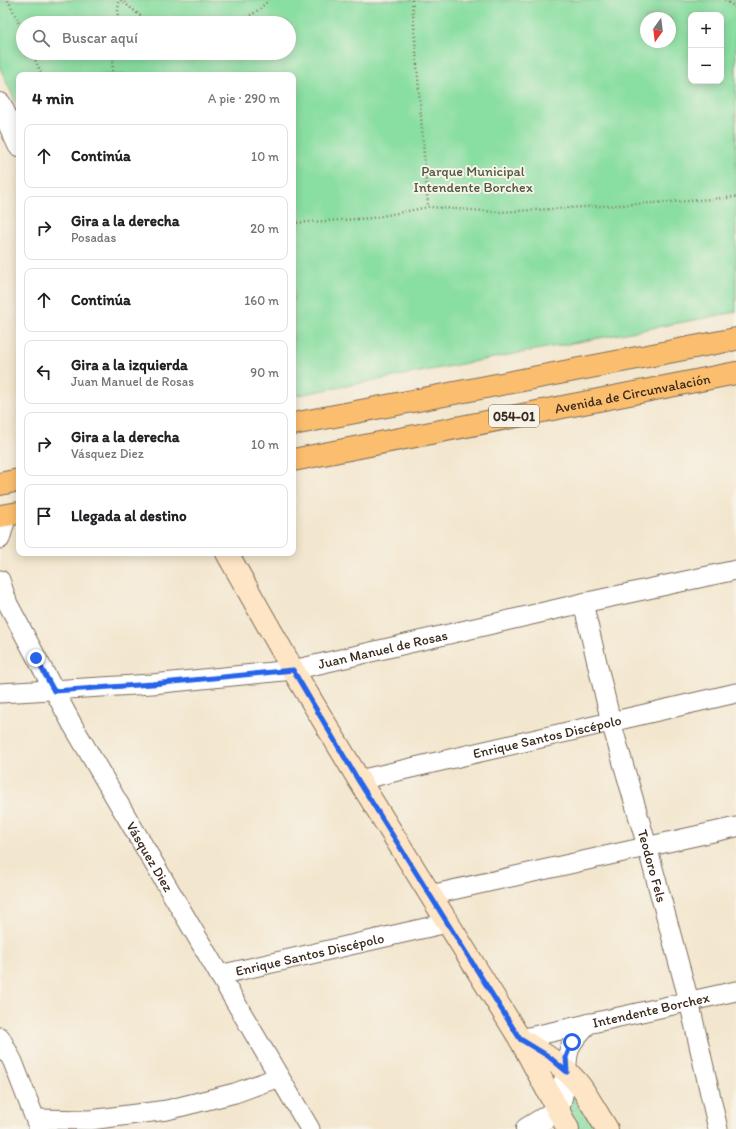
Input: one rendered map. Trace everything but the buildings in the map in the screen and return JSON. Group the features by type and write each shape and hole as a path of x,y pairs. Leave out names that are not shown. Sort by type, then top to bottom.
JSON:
{"highway":[{"name":"054-01","path":"296,423 736,339"},
{"name":"Avenida de Circunvalación","path":"296,459 736,373"},
{"path":"0,484 16,481"}],"main road":[{"path":"229,556 293,670 358,780 520,1039 568,1129"},
{"path":"520,1039 548,1056 567,1072 581,1087 607,1129"}],"street":[{"path":"0,104 16,139"},
{"path":"0,539 9,515"},
{"name":"Juan Manuel de Rosas","path":"0,693 152,684 293,670 736,570"},
{"name":"Vásquez Diez","path":"0,580 8,604 72,724 310,1129"},
{"name":"Teodoro Fels","path":"583,604 611,722 647,846 689,1001 718,1129"},
{"name":"Enrique Santos Discépolo","path":"358,780 736,693"},
{"path":"430,895 736,827"},
{"name":"Enrique Santos Discépolo","path":"219,975 447,923"},
{"name":"Intendente Borchex","path":"520,1039 736,991"},
{"path":"527,1129 558,1110 567,1072 566,1057 572,1042 589,1023"},
{"path":"0,1037 13,1062 37,1124 90,1120 167,1110 235,1093 279,1077"}],"path":[{"path":"8,0 16,17"},
{"path":"118,16 120,0"},
{"path":"120,0 141,16"},
{"path":"249,16 256,12 269,0"},
{"path":"412,0 428,207"},
{"path":"725,0 736,8"},
{"path":"35,60 41,72"},
{"path":"112,72 113,60"},
{"path":"296,223 372,218 428,207 500,212 687,201 736,196"}],"green space":[{"name":"Parque Municipal Intendente Borchex","path":"0,0 736,0 736,312 296,395 296,72 16,72 16,103 0,68"},
{"path":"567,1072 607,1129 568,1129"}],"route":[{"path":"36,658 54,691 152,684 293,670 358,780 520,1039 548,1056 567,1072 566,1057 572,1042"}]}
